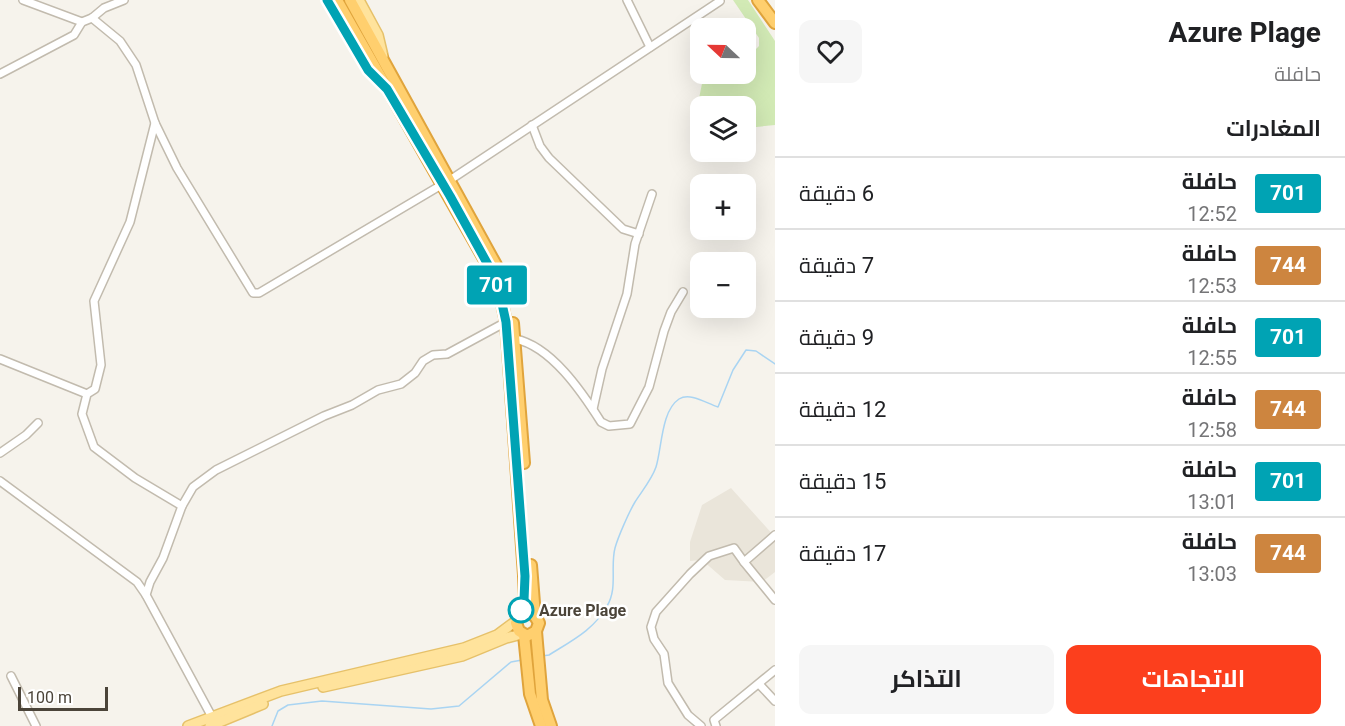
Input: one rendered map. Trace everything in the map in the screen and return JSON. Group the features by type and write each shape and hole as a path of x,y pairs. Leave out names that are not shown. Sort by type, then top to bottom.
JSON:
{"highway":[{"path":"337,0 383,58 492,272 501,299 506,322 525,576 524,600 517,630 527,639 533,670 551,726"},
{"path":"350,0 387,89 446,182 502,280 511,308 535,616 539,623 536,631 527,639"},
{"path":"758,0 775,23"},
{"path":"518,618 529,613 535,616"},
{"path":"533,670 532,705 541,726"}],"main road":[{"path":"327,0 368,70 387,89"},
{"path":"359,0 378,35 383,58"},
{"path":"211,722 281,691 464,648 497,634 518,618"},
{"path":"188,726 211,722 290,695 462,656 511,636 527,639"}],"street":[{"path":"23,0 82,22"},
{"path":"0,74 74,35 82,22 92,18 104,8 124,0"},
{"path":"627,0 650,47"},
{"path":"92,18 120,41 136,64 155,123 177,168 251,291 255,294 446,182 720,1"},
{"path":"155,123 130,222 94,301 101,364 95,389 87,394 82,414 94,447 135,478 182,506"},
{"path":"532,125 540,146 549,158 623,229 639,234"},
{"path":"593,409 602,369 627,294 634,251 652,194"},
{"path":"515,339 530,343 566,373 601,422 609,426 630,424 649,387 664,331 671,312 683,292"},
{"path":"146,595 163,558 182,506 193,487 216,470 324,416 352,405 378,390 401,384 415,373 423,361 433,355 447,354 506,322"},
{"path":"0,359 87,394"},
{"path":"0,453 27,435 38,423"},
{"path":"0,481 136,582 146,595 211,722"},
{"path":"744,562 775,535"},
{"path":"701,726 688,715 668,683 664,654 654,639 651,627 656,612 690,573 710,556 734,548 775,600"},
{"path":"716,726 714,720 775,670"},
{"path":"11,676 36,726"},
{"path":"759,684 775,701"}],"shaded area":[{"path":"731,488 775,537 775,572 762,582 725,580 702,560 690,561 690,542 702,505"}],"green space":[{"path":"733,0 748,0 775,41 775,125 756,127 756,96 699,96 702,84 756,84 756,49 759,46 759,38 756,34 756,18 745,18"}],"waterway":[{"path":"542,656 549,655 581,634 596,622 607,606 612,592 616,543 633,506 654,471 665,421 673,405 679,399 688,397 718,407 733,370 746,350 756,351 775,364"},
{"path":"272,726 278,711 288,705 322,701 431,709 459,706 511,662 522,660"}],"bus line":[{"name":"701","path":"327,0 368,70 376,81 387,89 450,196 492,272 499,290 506,322 525,576 524,600 520,615"}],"place":[{"name":"Azure Plage","path":"521,610"}]}
